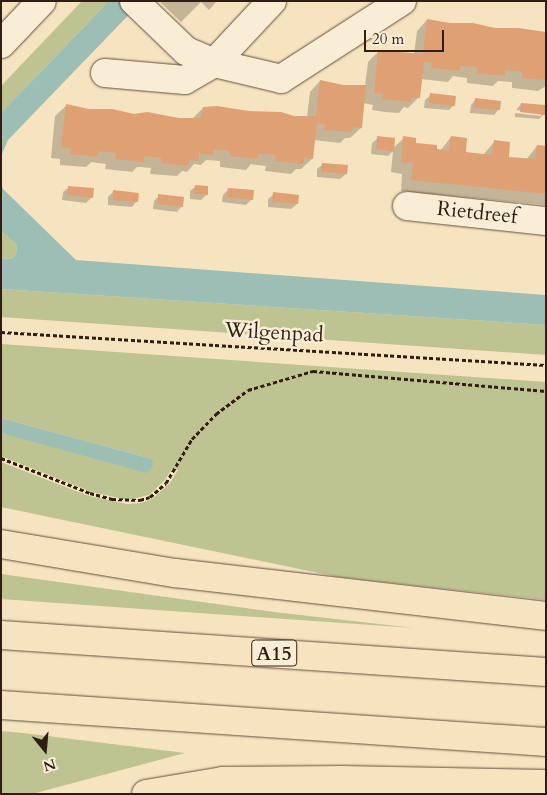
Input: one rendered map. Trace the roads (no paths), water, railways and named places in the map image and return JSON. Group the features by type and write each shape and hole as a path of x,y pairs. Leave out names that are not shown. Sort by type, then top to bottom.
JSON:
{"highway":[{"path":"1,544 175,573 546,616"},
{"name":"A15","path":"1,634 546,672"},
{"path":"1,705 546,742"},
{"path":"146,794 233,781 342,780 546,784"}],"street":[{"path":"1,44 42,1"},
{"path":"105,73 185,80 214,63 272,1"},
{"path":"137,4 186,51 214,63 281,80 402,1"},
{"name":"Rietdreef","path":"407,206 546,221"}],"water":[{"path":"109,1 142,1 8,140 1,156 1,113"},
{"path":"1,182 3,189 76,260 546,295 546,325 1,289 1,258 11,259 16,254 17,245 1,231"},
{"path":"1,418 152,459 153,465 147,473 1,433"}]}
